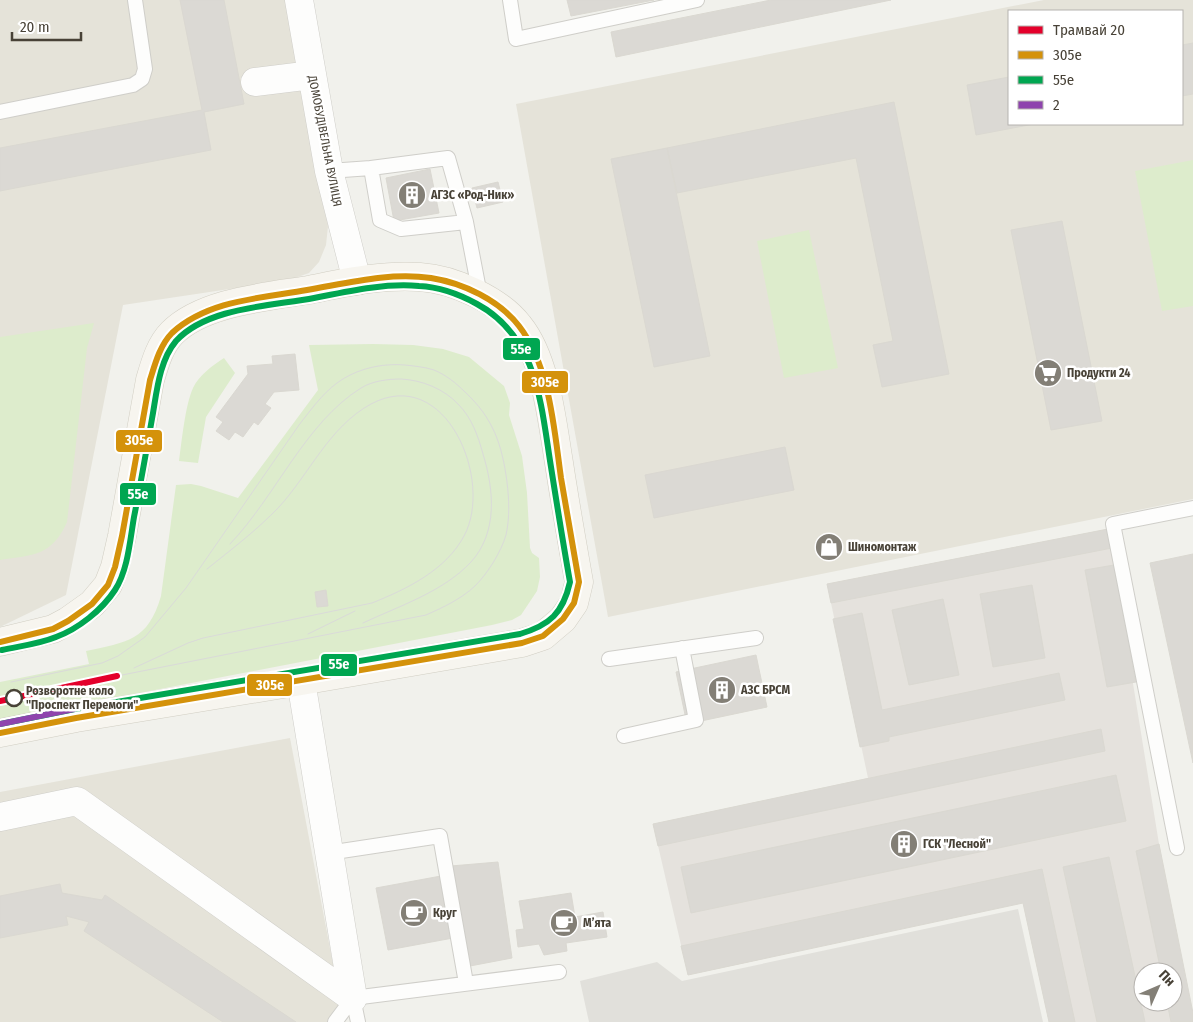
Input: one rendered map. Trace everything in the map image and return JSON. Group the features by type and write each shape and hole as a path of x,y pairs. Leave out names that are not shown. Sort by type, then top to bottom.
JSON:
{"main road":[{"path":"0,642 53,629 92,604 108,585 115,567 122,536 150,380 157,358 172,333 195,317 212,310 249,300 357,281 421,277 449,282 480,295 500,308 518,325 532,344 554,431 579,582 574,603 563,619 543,636 522,643 301,682 76,718 0,733"}],"street":[{"name":"ДОМОБУДІВЕЛЬНА ВУЛИЦЯ","path":"300,0 329,171 357,281"},
{"path":"255,82 312,75"},
{"path":"301,682 328,853 356,1010"},
{"path":"0,817 77,801 356,1010"}],"lane":[{"path":"0,112 132,85 142,78 145,69 135,0"},
{"path":"510,0 516,39 697,0"},
{"path":"329,171 371,168 448,158 466,222 480,295"},
{"path":"371,168 380,220 401,229 466,222"},
{"path":"1177,848 1113,524 1193,508"},
{"path":"609,659 756,638"},
{"path":"624,736 696,720 682,648"},
{"path":"328,853 440,836 466,983"},
{"path":"335,1022 356,1010 466,983 559,972"}],"shaded area":[{"path":"0,0 286,0 328,226 326,245 319,262 309,273 289,280 123,305 66,595 0,627"},
{"path":"1044,0 1193,0 1193,499 608,617 516,104"},
{"path":"1108,529 1159,844 1182,962 1133,962 1133,1012 1183,1012 1183,970 1193,1022 1049,1022 1023,903 688,975 653,824 868,778 827,584"},
{"path":"290,738 344,1022 0,1022 0,792"},
{"path":"1018,909 1043,1022 589,1022 580,981 657,962 682,981"}],"green space":[{"path":"1193,160 1193,306 1162,311 1135,171"},
{"path":"809,230 838,368 784,378 757,241"},
{"path":"94,323 87,348 67,522 55,542 48,548 32,555 0,560 0,337"},
{"path":"309,345 413,345 443,349 469,357 504,386 510,403 509,415 522,456 527,493 530,548 532,553 539,558 540,577 537,591 521,615 512,620 492,625 0,720 0,682 89,664 86,651 124,642 142,631 150,622 161,596 176,485 191,484 201,486 238,498 318,390"},
{"path":"224,358 235,373 206,417 198,463 179,461 186,413 193,388 202,375"}],"building":[{"path":"180,0 224,0 244,104 204,112 211,150 0,191 0,148 202,110"},
{"path":"567,0 654,0 571,16"},
{"path":"771,0 891,0 616,57 611,32"},
{"path":"1193,43 1193,94 1183,96 1183,45"},
{"path":"1008,77 1008,125 1029,125 976,135 967,85"},
{"path":"894,102 949,374 882,387 873,345 893,341 856,158 677,193 667,148"},
{"path":"667,148 710,356 654,367 611,159"},
{"name":"АГЗС «Род-Ник»","path":"430,169 439,213 394,221 386,178"},
{"path":"498,182 503,202 477,208 472,188"},
{"path":"1062,221 1102,421 1051,430 1011,230"},
{"path":"295,354 299,390 274,392 265,404 271,408 258,425 254,422 243,437 235,432 229,440 216,431 223,422 216,417 248,374 247,366 273,364 272,356"},
{"path":"785,447 794,490 654,518 645,475"},
{"path":"1108,529 1112,548 831,603 827,584"},
{"path":"1193,554 1193,763 1150,563"},
{"path":"1114,565 1136,682 1107,687 1085,570"},
{"path":"1032,585 1045,658 993,667 980,594"},
{"path":"326,590 328,606 317,607 315,592"},
{"path":"943,599 959,675 909,685 892,610"},
{"path":"862,613 882,710 1059,673 1065,700 889,737 889,741 860,747 833,619"},
{"name":"АЗС БРСМ","path":"756,655 767,707 687,724 676,672"},
{"path":"1101,729 1105,751 658,846 653,824"},
{"name":"ГСК \"Лесной\"","path":"1116,775 1126,821 691,913 681,867"},
{"path":"1159,844 1183,962 1159,962 1136,851"},
{"path":"1109,857 1133,967 1133,1012 1143,1012 1145,1022 1097,1022 1063,867"},
{"path":"498,862 512,958 470,966 451,866"},
{"path":"1042,869 1075,1022 1049,1022 1023,903 688,975 681,946"},
{"name":"Круг","path":"441,876 453,938 388,950 376,888"},
{"path":"60,884 62,893 102,900 105,895 296,1022 223,1022 84,931 89,922 66,916 68,925 0,938 0,896"},
{"name":"Мʼята","path":"571,893 575,917 603,912 607,937 566,943 567,951 544,955 539,944 518,947 516,930 524,929 519,901"},
{"path":"1183,963 1193,1013 1193,1022 1171,1022 1169,1012 1183,1012"}],"tram line":[{"path":"11,682 102,663 118,656 145,637 186,588 299,425 326,392 344,378 369,368 387,365 405,365 431,369 443,374 454,382 483,412 495,432 505,468 508,488 508,522 504,542 493,562 480,581 464,595 426,615 117,676"},
{"path":"230,544 247,525 323,420 361,388 380,381 401,379 425,383 446,394 467,415 474,428 487,468 490,482 491,510 486,538 471,562 447,582 420,597 363,623"},
{"path":"134,668 203,638 372,603 412,585 424,577 447,559 456,548 464,536 472,513 473,487 468,460 457,434 441,414 421,400 398,396 371,404 343,425 279,507 207,569"},
{"path":"308,634 355,611"},
{"name":"20","path":"0,701 117,676"}],"transit line":[{"name":"305e","path":"0,642 53,629 92,604 108,585 115,567 122,536 150,380 164,343 172,333 186,322 202,313 254,298 369,279 400,276 443,280 479,294 511,317 529,342 538,360 549,399 579,582 574,603 563,619 543,636 522,643 76,718 0,733"},
{"name":"55е","path":"0,724 75,709 520,634 547,622 559,610 570,582 544,420 533,375 525,354 513,335 497,318 477,304 449,292 434,288 406,285 366,288 260,306 222,315 205,321 189,330 176,341 166,357 160,375 128,555 123,573 115,590 96,612 64,634 43,641 2,650"},
{"name":"2","path":"0,724 74,709"}],"place":[{"name":"АГЗС «Род-Ник»","path":"412,195"},
{"name":"Продукти 24","path":"1048,373"},
{"name":"Шиномонтаж","path":"829,547"},
{"name":"АЗС БРСМ","path":"722,690"},
{"name":"Розворотне коло \"Проспект Перемоги\"","path":"14,698"},
{"name":"ГСК \"Лесной\"","path":"904,844"},
{"name":"Круг","path":"414,913"},
{"name":"Мʼята","path":"564,923"}]}
